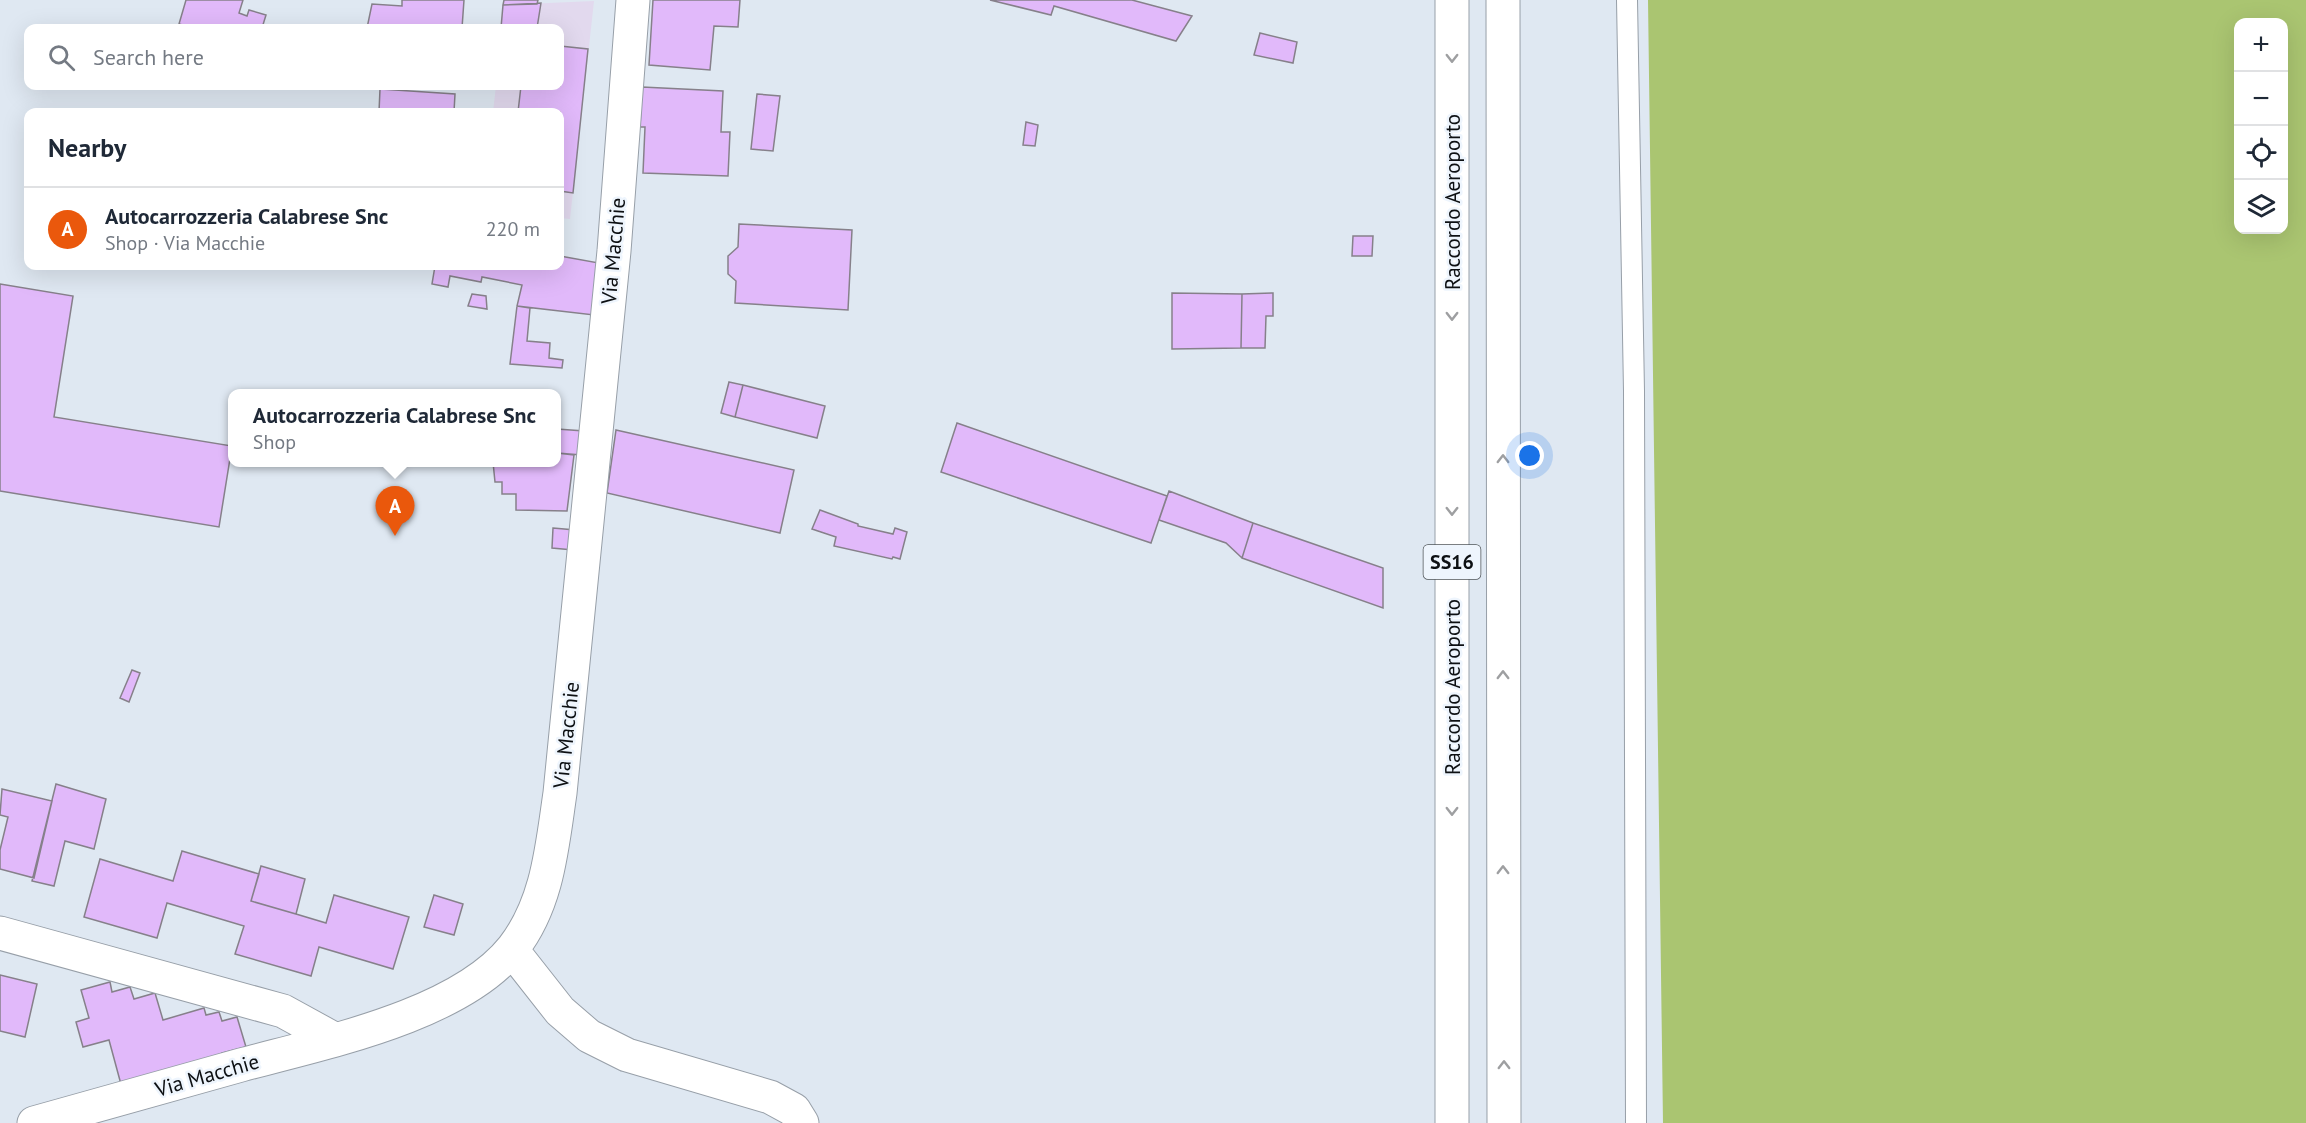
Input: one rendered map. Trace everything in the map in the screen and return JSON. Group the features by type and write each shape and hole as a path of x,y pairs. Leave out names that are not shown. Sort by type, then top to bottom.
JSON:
{"main road":[{"name":"Via Macchie","path":"34,1123 334,1039 436,1005 482,976 512,950 526,929 539,904 546,878 560,793 614,251 633,0"},
{"name":"Raccordo Aeroporto","path":"1452,0 1452,1123"},
{"name":"SS16","path":"1503,0 1504,1123"},
{"path":"0,933 283,1011 334,1039"},
{"path":"512,950 560,1011 589,1036 627,1055 770,1097 794,1110 802,1123"}],"lane":[{"path":"1627,0 1634,391 1636,1123"}],"shaded area":[{"path":"594,1 570,219 564,218 564,108 493,108 496,90 564,90 564,24 501,24 503,5"}],"green space":[{"path":"1648,0 2306,0 2306,1123 1663,1123"}],"building":[{"path":"186,0 243,0 239,13 247,16 249,10 266,15 263,24 179,24"},
{"path":"402,0 464,0 462,24 368,24 372,4 402,6"},
{"path":"504,0 538,0 537,4 503,5"},
{"path":"653,0 740,0 738,27 714,26 710,70 649,65"},
{"path":"990,0 1132,0 1192,16 1176,41 1054,6 1051,15"},
{"path":"541,3 538,24 501,24 503,5"},
{"path":"1260,33 1297,42 1293,63 1254,55"},
{"path":"564,46 588,49 573,193 564,192 564,108 518,108 521,90 564,90"},
{"path":"642,87 723,91 721,132 730,132 728,176 643,173 645,127 640,127"},
{"path":"380,90 455,94 454,108 379,108"},
{"path":"757,94 780,96 773,151 751,149"},
{"path":"1026,122 1038,125 1035,146 1023,145"},
{"path":"739,224 852,230 848,310 735,303 736,281 728,274 728,256 738,247"},
{"path":"1353,236 1373,236 1372,256 1352,256"},
{"path":"564,257 599,263 594,315 517,306 522,285 482,277 481,282 450,276 448,287 432,284 434,270 564,270"},
{"path":"0,284 73,296 54,417 228,445 229,467 219,527 0,491"},
{"path":"1172,293 1242,294 1241,348 1172,349"},
{"path":"1273,293 1273,316 1266,316 1265,348 1241,348 1242,294"},
{"path":"472,294 486,296 487,309 468,306"},
{"path":"517,306 530,308 527,341 550,343 549,358 563,360 562,368 510,364"},
{"path":"729,382 743,385 735,417 721,413"},
{"path":"743,385 825,406 817,438 735,417"},
{"path":"957,423 1167,496 1151,543 941,472"},
{"path":"561,429 584,431 582,455 561,453"},
{"path":"616,430 794,470 780,533 607,493"},
{"path":"561,453 574,455 567,511 516,510 516,494 502,494 502,482 495,482 494,467 561,467"},
{"path":"1169,491 1253,523 1242,558 1226,543 1159,520"},
{"path":"820,510 858,524 858,526 893,534 895,528 907,532 900,559 834,546 836,537 812,529"},
{"path":"1253,523 1383,568 1383,608 1242,558"},
{"path":"553,528 575,530 573,550 552,548"},
{"path":"132,670 140,673 129,702 120,698"},
{"path":"56,784 106,799 94,849 65,841 54,886 32,881"},
{"path":"2,789 52,801 34,878 0,869 0,850 8,817 0,815"},
{"path":"182,851 259,874 251,901 326,923 334,895 409,917 393,969 319,947 311,976 235,954 244,926 167,903 157,938 84,917 100,859 173,881"},
{"path":"261,866 305,879 296,914 251,901"},
{"path":"434,895 463,904 454,935 424,927"},
{"path":"0,975 37,984 25,1037 0,1031"},
{"path":"110,982 112,992 130,987 134,999 155,993 163,1020 204,1008 206,1015 219,1012 222,1021 237,1017 246,1047 222,1053 224,1059 122,1088 109,1040 83,1047 76,1022 89,1018 81,990"}],"place":[{"name":"Autocarrozzeria Calabrese Snc","path":"395,536"}]}
